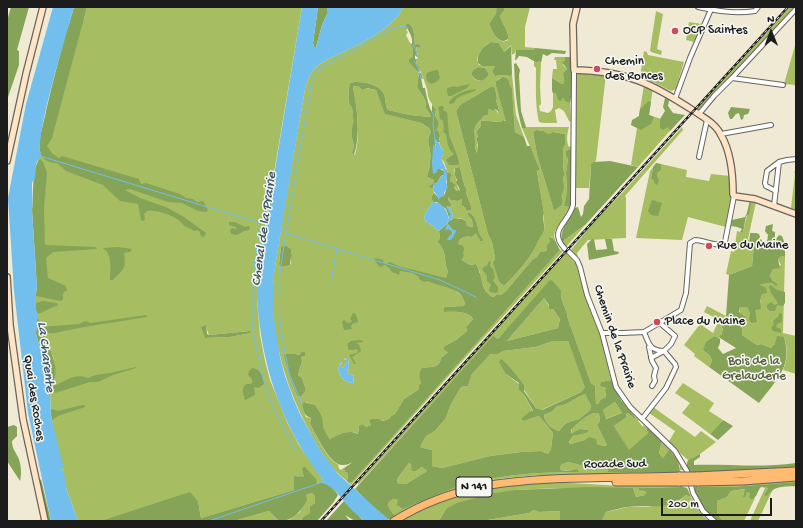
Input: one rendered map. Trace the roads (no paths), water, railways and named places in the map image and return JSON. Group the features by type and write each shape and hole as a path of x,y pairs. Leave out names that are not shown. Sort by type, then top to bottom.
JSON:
{"highway":[{"name":"N 141","path":"697,479 796,471"},
{"name":"N 141","path":"697,479 743,481 796,477"},
{"name":"Rocade Sud","path":"394,521 436,499 476,487 511,481 550,478 697,479"}],"street":[{"path":"7,161 26,74 43,7"},
{"path":"565,249 559,242 558,234 560,227 571,211 573,205 573,24 577,7"},
{"path":"698,7 712,8 728,13 755,11 758,7"},
{"path":"675,99 690,58 712,8"},
{"path":"699,114 796,9"},
{"path":"574,70 589,70 622,74 642,81 699,114 721,134 727,150 733,177 734,196 726,240 720,245 700,240 695,240 690,243 687,288 683,308 679,312 644,332 602,333"},
{"path":"732,78 783,85"},
{"path":"699,157 707,120"},
{"path":"721,134 771,125"},
{"path":"776,191 766,186 767,171 779,162 796,159"},
{"path":"774,206 779,162"},
{"path":"734,196 756,200 796,214"},
{"name":"Chemin de la Prairie","path":"569,252 579,264 587,296 602,333 616,387 630,407 675,451 687,471 693,493 703,511 714,521"},
{"name":"Quai des Roches","path":"7,277 10,325 24,419 45,521"},
{"path":"652,358 664,351 671,344 675,336 660,323"},
{"path":"644,332 656,368 654,376 655,381 652,386"},
{"path":"642,419 666,388 676,367 664,351 654,350 648,342"}],"water":[{"path":"53,7 74,7 42,127 40,144 41,154 36,164 35,178 32,184 32,210 37,288 36,310 38,314 36,334 48,375 46,383 50,391 51,416 63,465 62,469 67,491 78,521 51,521 28,413 14,291 8,198 26,104"},
{"path":"302,7 318,7 313,43 314,47 316,47 322,25 327,14 327,7 403,7 392,23 384,29 365,41 321,63 314,69 309,77 305,89 273,286 274,318 280,357 285,376 301,416 322,453 338,474 390,521 364,521 351,509 336,491 322,483 323,480 308,459 285,417 276,395 264,349 257,299 258,275"},
{"path":"435,139 444,151 444,155 441,159 446,170 446,182 448,187 444,193 444,196 438,200 438,197 433,190 434,184 437,183 441,176 444,175 444,171 442,169 438,169 436,173 433,174 433,146 436,145 434,142"},
{"path":"433,202 442,205 449,220 450,213 446,207 449,207 453,214 451,221 448,221 447,223 453,230 456,230 451,240 447,240 453,233 449,229 444,231 448,225 447,224 439,231 424,218"},
{"path":"348,357 349,367 347,370 348,373 354,376 353,383 343,379 338,370 340,362 342,361 340,366 343,368 347,362 346,359 344,359"}],"waterway":[{"path":"313,78 321,68 391,29 405,26 408,28"},
{"path":"413,44 417,53 415,56"},
{"path":"414,61 421,78"},
{"path":"302,404 289,373 280,322 279,286 286,233 312,79 311,73"},
{"path":"432,112 434,115 433,124 435,140"},
{"name":"Chenal de la Prairie","path":"40,156 260,223 252,284 252,323 263,379 271,402 295,450"},
{"path":"285,233 440,280 476,297"},
{"path":"331,282 337,249"},
{"path":"209,521 323,482"}],"railway":[{"path":"321,521 788,7"}],"place":[{"name":"OCP Saintes","path":"675,31"},
{"name":"Chemin des Ronces","path":"597,69"},
{"name":"Rue du Maine","path":"709,246"},
{"name":"Place du Maine","path":"657,322"}],"water label":[{"name":"La Charente","path":"45,357"}],"park label":[{"name":"Bois de la Grelauderie","path":"754,370"}]}
